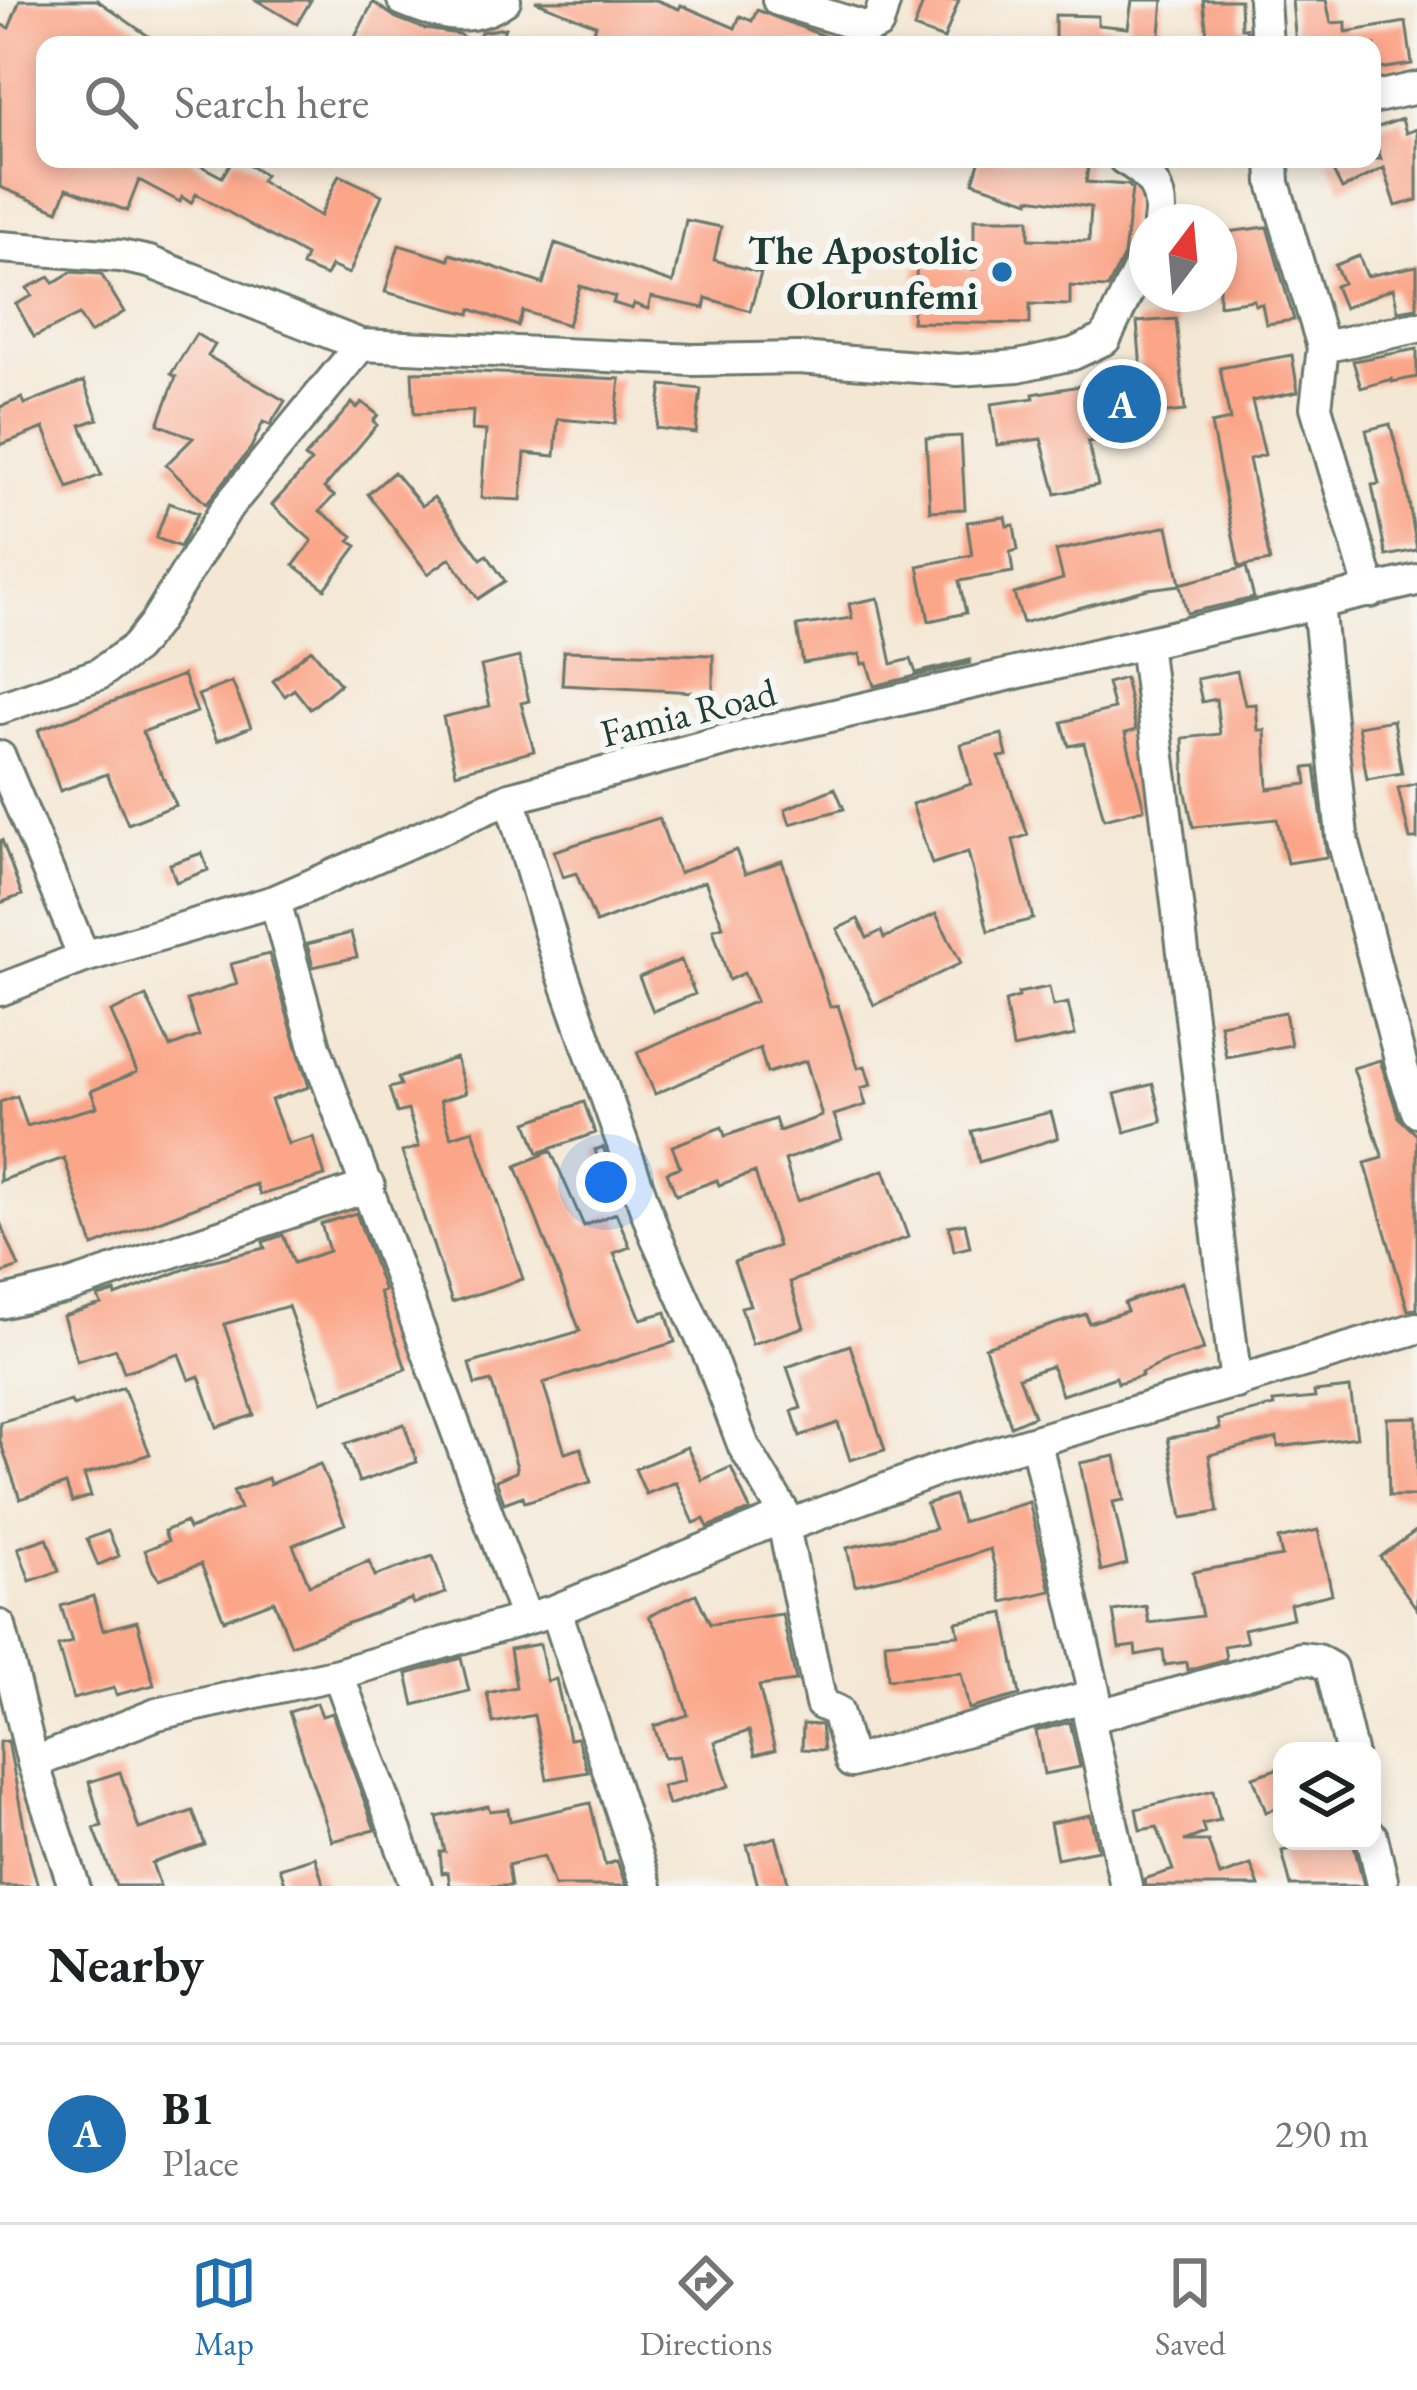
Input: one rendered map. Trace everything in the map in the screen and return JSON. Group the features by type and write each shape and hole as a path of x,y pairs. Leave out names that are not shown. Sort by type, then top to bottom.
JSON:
{"street":[{"path":"403,0 463,17 489,11 505,0"},
{"path":"778,0 870,36 885,0"},
{"path":"1264,0 1266,36"},
{"path":"1381,96 1417,88"},
{"path":"1139,168 1155,184 1162,204"},
{"path":"1273,168 1323,347 1316,407 1371,592"},
{"path":"0,247 149,262 361,345 694,360 798,358 958,370 1018,366 1073,354 1105,339 1129,289"},
{"path":"1323,347 1417,327"},
{"path":"0,708 99,674 135,648 226,509 361,345"},
{"name":"Famia Road","path":"0,990 84,957 275,901 510,798 731,739 1417,580"},
{"path":"1318,604 1342,836 1417,1111"},
{"path":"1145,643 1236,1383"},
{"path":"0,757 84,957"},
{"path":"510,798 558,961 654,1232 744,1447 785,1521 821,1704 837,1711 851,1762 1301,1658 1331,1668 1349,1742"},
{"path":"275,901 315,1048 646,1886"},
{"path":"0,1304 369,1186"},
{"path":"33,1762 157,1714 338,1674 540,1613 785,1521 937,1471 1417,1328"},
{"path":"1036,1443 1126,1886"},
{"path":"0,1626 4,1672 74,1886"},
{"path":"338,1674 416,1886"},
{"path":"1375,1850 1382,1880"}],"building":[{"path":"20,0 97,0 148,36 36,36 36,168 205,168 222,177 228,168 254,168 265,175 261,181 320,216 339,175 382,195 349,274 331,266 326,276 302,266 306,256 196,194 191,203 182,197 180,202 139,180 127,211 67,188 58,211 0,187 0,24 9,28"},
{"path":"256,0 311,0 297,24"},
{"path":"656,0 679,9 681,5 735,28 740,16 752,21 757,10 824,36 601,36 593,33 596,25 535,1"},
{"path":"924,0 959,0 945,36 914,28"},
{"path":"1132,0 1163,0 1160,36 1055,36 1055,15 1098,16 1098,25 1128,28"},
{"path":"1203,0 1240,0 1241,28 1246,28 1246,36 1207,36"},
{"path":"1292,0 1326,0 1331,23 1346,22 1346,32 1406,22 1412,64 1381,69 1381,36 1295,36"},
{"path":"373,2 396,18 462,36 356,36"},
{"path":"505,28 502,36 479,36 481,32"},
{"path":"1402,119 1406,133 1417,129 1417,200 1396,206 1384,168 1342,189 1332,168 1381,168 1381,126"},
{"path":"977,168 1088,168 1086,182 1132,189 1124,255 1108,288 1070,286 1070,305 1030,304 1030,324 912,322 917,264 974,269 974,219 1029,219 1029,239 1089,241 1091,207 1029,201 973,182"},
{"path":"686,220 721,227 714,260 761,273 750,311 706,298 704,308 651,297 648,309 634,304 632,309 613,303 615,297 580,286 568,325 523,311 518,326 471,309 470,314 385,292 399,245 449,260 450,254 543,284 555,243 673,283"},
{"path":"1267,227 1294,320 1266,324 1262,304 1237,302 1237,231"},
{"path":"1359,256 1367,276 1417,266 1417,308 1398,311 1393,288 1344,308 1335,286 1343,283 1335,265"},
{"path":"71,272 101,274 124,312 90,333 79,315 34,337 16,304 32,296 27,288 50,277 53,283"},
{"path":"1176,319 1185,411 1145,415 1148,430 1088,442 1098,485 1056,494 1041,439 997,445 991,404 1034,398 1033,394 1097,383 1096,378 1141,369 1137,322"},
{"path":"196,334 215,345 208,356 285,401 270,425 263,422 251,448 206,504 166,465 193,438 158,424 176,377 171,374"},
{"path":"1417,349 1417,377 1361,388 1353,361"},
{"path":"1292,355 1298,392 1252,401 1265,455 1249,459 1270,561 1239,567 1211,424 1230,420 1220,368"},
{"path":"412,372 620,379 615,424 558,419 555,456 525,453 521,500 481,498 486,431 472,430 473,411 414,414"},
{"path":"84,381 98,419 81,425 101,475 68,488 44,428 0,445 0,407 22,398 25,404"},
{"path":"662,385 701,389 696,433 656,428"},
{"path":"362,402 378,415 373,421 377,425 324,488 334,496 320,511 353,536 349,541 357,546 325,589 294,565 312,541 272,505 311,462 305,457 352,403 357,408"},
{"path":"1390,424 1417,550 1386,556 1372,485 1379,484 1366,430"},
{"path":"961,436 965,509 930,511 926,438"},
{"path":"394,472 422,506 434,497 481,559 487,555 505,581 478,599 450,558 428,574 368,494"},
{"path":"169,503 198,513 180,547 156,538"},
{"path":"1005,517 1007,526 1014,525 1018,550 1010,552 1013,572 959,581 966,613 929,621 918,566 972,555 967,522"},
{"path":"1168,526 1180,584 1246,567 1254,598 1187,613 1180,585 1148,589 1023,623 1014,594 1063,579 1056,551"},
{"path":"878,598 892,664 911,659 916,673 970,663 874,686 860,654 803,663 797,626 852,618 849,604"},
{"path":"311,649 340,684 310,709 294,689 285,696 273,681"},
{"path":"564,651 713,655 713,693 562,685"},
{"path":"519,657 529,701 521,703 534,751 456,773 443,717 490,706 481,666"},
{"path":"1237,671 1245,705 1256,704 1258,730 1265,730 1268,789 1307,784 1305,768 1315,767 1327,857 1287,863 1277,819 1193,827 1183,738 1220,734 1216,699 1202,702 1197,679"},
{"path":"183,675 197,712 142,732 176,805 128,824 107,774 60,791 38,730"},
{"path":"1125,678 1136,730 1125,733 1144,809 1104,819 1084,743 1069,746 1062,722 1114,709 1107,683"},
{"path":"232,682 251,727 217,741 198,695"},
{"path":"1393,720 1402,773 1367,779 1358,726"},
{"path":"1002,734 1007,756 999,757 1028,835 1013,840 1033,919 988,931 968,852 932,864 912,804 971,784 961,744"},
{"path":"1417,783 1417,839 1410,839 1398,788"},
{"path":"835,788 844,809 790,824 785,809"},
{"path":"659,818 679,873 736,850 745,874 782,861 830,1007 838,1005 858,1068 865,1066 871,1085 861,1088 866,1105 834,1115 842,1139 785,1160 797,1201 884,1170 908,1237 790,1282 804,1327 752,1344 741,1307 750,1305 734,1262 778,1246 755,1172 676,1195 667,1172 680,1167 672,1146 722,1127 725,1136 775,1119 779,1131 822,1116 806,1061 767,1073 760,1048 655,1094 637,1052 756,1001 744,973 729,980 713,929 723,926 705,881 596,923 576,873 563,877 554,851"},
{"path":"0,841 22,895 0,903"},
{"path":"202,853 208,870 176,882 170,864"},
{"path":"936,914 961,963 874,1005 837,929 858,919 867,938 881,931 884,938"},
{"path":"351,933 357,957 313,967 307,944"},
{"path":"269,954 309,1087 271,1100 288,1144 313,1137 325,1176 260,1195 256,1184 93,1246 64,1158 0,1181 0,1102 17,1096 27,1126 97,1107 91,1091 137,1072 111,1012 146,996 170,1047 199,1036 187,1000 237,984 231,964"},
{"path":"681,960 695,994 653,1011 639,977"},
{"path":"1049,987 1053,1006 1068,1003 1075,1035 1013,1048 1005,1001 1019,997 1018,993"},
{"path":"1285,1012 1291,1045 1226,1057 1220,1024"},
{"path":"456,1058 466,1093 440,1101 451,1137 473,1130 523,1279 452,1302 402,1152 419,1147 408,1110 397,1113 389,1088 401,1085 398,1078"},
{"path":"1380,1060 1399,1118 1417,1135 1417,1309 1408,1310 1365,1163 1383,1158 1353,1068"},
{"path":"1153,1084 1162,1122 1125,1132 1115,1094"},
{"path":"584,1102 595,1133 538,1153 527,1122"},
{"path":"1051,1112 1058,1138 979,1162 972,1131"},
{"path":"603,1147 615,1179 607,1182 595,1150"},
{"path":"551,1151 584,1226 616,1213 630,1247 614,1253 641,1319 666,1312 675,1342 543,1383 565,1453 581,1448 591,1482 525,1502 523,1496 504,1503 496,1480 516,1472 517,1467 491,1381 475,1385 469,1364 580,1331 516,1166"},
{"path":"356,1213 406,1369 322,1402 288,1306 224,1324 254,1415 217,1427 199,1376 189,1380 179,1354 124,1372 116,1349 77,1361 63,1316 101,1304 98,1297 115,1292 116,1296 198,1264 265,1248 263,1242 283,1235 294,1263 329,1251 321,1224"},
{"path":"0,1222 19,1267 0,1274"},
{"path":"965,1223 970,1247 954,1251 949,1226"},
{"path":"1182,1282 1204,1350 1168,1361 1142,1376 1118,1383 1116,1377 1062,1395 1052,1366 1019,1377 1034,1416 1011,1426 985,1347 1086,1314 1089,1323 1127,1311 1124,1303"},
{"path":"850,1345 885,1450 850,1460 838,1423 800,1436 792,1411 801,1408 787,1367"},
{"path":"123,1387 150,1454 84,1475 91,1496 72,1502 66,1484 20,1499 0,1441 0,1422 71,1401 73,1406"},
{"path":"1350,1388 1357,1437 1278,1447 1277,1438 1209,1455 1218,1512 1182,1518 1168,1438 1220,1429 1218,1420 1274,1406 1273,1402"},
{"path":"1417,1417 1417,1496 1389,1496 1387,1418"},
{"path":"404,1424 417,1462 359,1482 345,1444"},
{"path":"687,1447 702,1480 731,1467 750,1510 708,1527 704,1519 694,1523 676,1482 646,1494 635,1469"},
{"path":"1115,1456 1124,1500 1113,1502 1127,1564 1101,1571 1080,1463"},
{"path":"320,1464 345,1524 293,1545 309,1585 369,1561 375,1576 433,1556 446,1593 413,1604 411,1599 291,1645 274,1601 224,1620 201,1564 159,1579 153,1571 145,1550 168,1541 164,1531 186,1522 189,1529 240,1509 233,1491 268,1478 270,1484"},
{"path":"954,1495 962,1522 1029,1502 1051,1591 1003,1602 990,1549 855,1585 847,1548 935,1529 926,1504"},
{"path":"1318,1530 1332,1594 1290,1604 1293,1618 1244,1629 1247,1642 1224,1646 1226,1659 1187,1670 1186,1662 1165,1665 1163,1650 1136,1655 1135,1646 1119,1648 1113,1611 1146,1606 1149,1623 1202,1616 1193,1572 1282,1556 1278,1539"},
{"path":"1417,1530 1417,1609 1380,1557"},
{"path":"108,1531 119,1556 98,1565 87,1539"},
{"path":"47,1538 59,1571 30,1581 18,1548"},
{"path":"696,1594 710,1624 782,1614 796,1681 759,1686 775,1750 755,1755 749,1731 715,1742 729,1786 668,1805 662,1786 684,1781 679,1756 664,1758 654,1726 688,1715 667,1647 649,1616"},
{"path":"93,1596 103,1630 137,1621 154,1685 116,1695 114,1688 73,1699 58,1646 72,1642 61,1606"},
{"path":"1004,1613 1020,1695 969,1709 961,1673 888,1679 885,1642 959,1635 956,1622"},
{"path":"540,1644 547,1681 556,1679 569,1739 577,1738 588,1772 547,1779 534,1715 493,1723 487,1693 516,1687 510,1649"},
{"path":"461,1658 469,1691 414,1705 407,1674"},
{"path":"317,1703 322,1716 332,1713 375,1830 332,1841 289,1712"},
{"path":"1070,1722 1080,1767 1044,1774 1036,1731"},
{"path":"803,1724 821,1725 824,1750 802,1749"},
{"path":"8,1741 38,1886 0,1886 0,1742"},
{"path":"1273,1770 1273,1809 1266,1812 1253,1777"},
{"path":"120,1772 139,1829 193,1811 205,1845 152,1863 160,1886 116,1886 94,1828 102,1826 89,1782"},
{"path":"1213,1790 1220,1820 1202,1824 1205,1833 1184,1841 1208,1841 1220,1876 1251,1865 1259,1886 1145,1886 1144,1879 1173,1870 1157,1827 1140,1830 1136,1809"},
{"path":"590,1803 605,1865 617,1861 626,1886 554,1886 544,1856 508,1865 511,1886 450,1886 448,1872 442,1873 440,1852 445,1852 437,1817 488,1806 490,1811 508,1809 510,1821"},
{"path":"1090,1815 1098,1850 1057,1858 1050,1823"},
{"path":"776,1837 789,1886 758,1886 747,1845"},
{"path":"1355,1850 1364,1886 1291,1886 1282,1851"},
{"path":"315,1857 324,1886 286,1886 280,1868"}],"place":[{"name":"The Apostolic Olorunfemi","path":"1002,272"},
{"name":"B1","path":"1122,404"}]}
